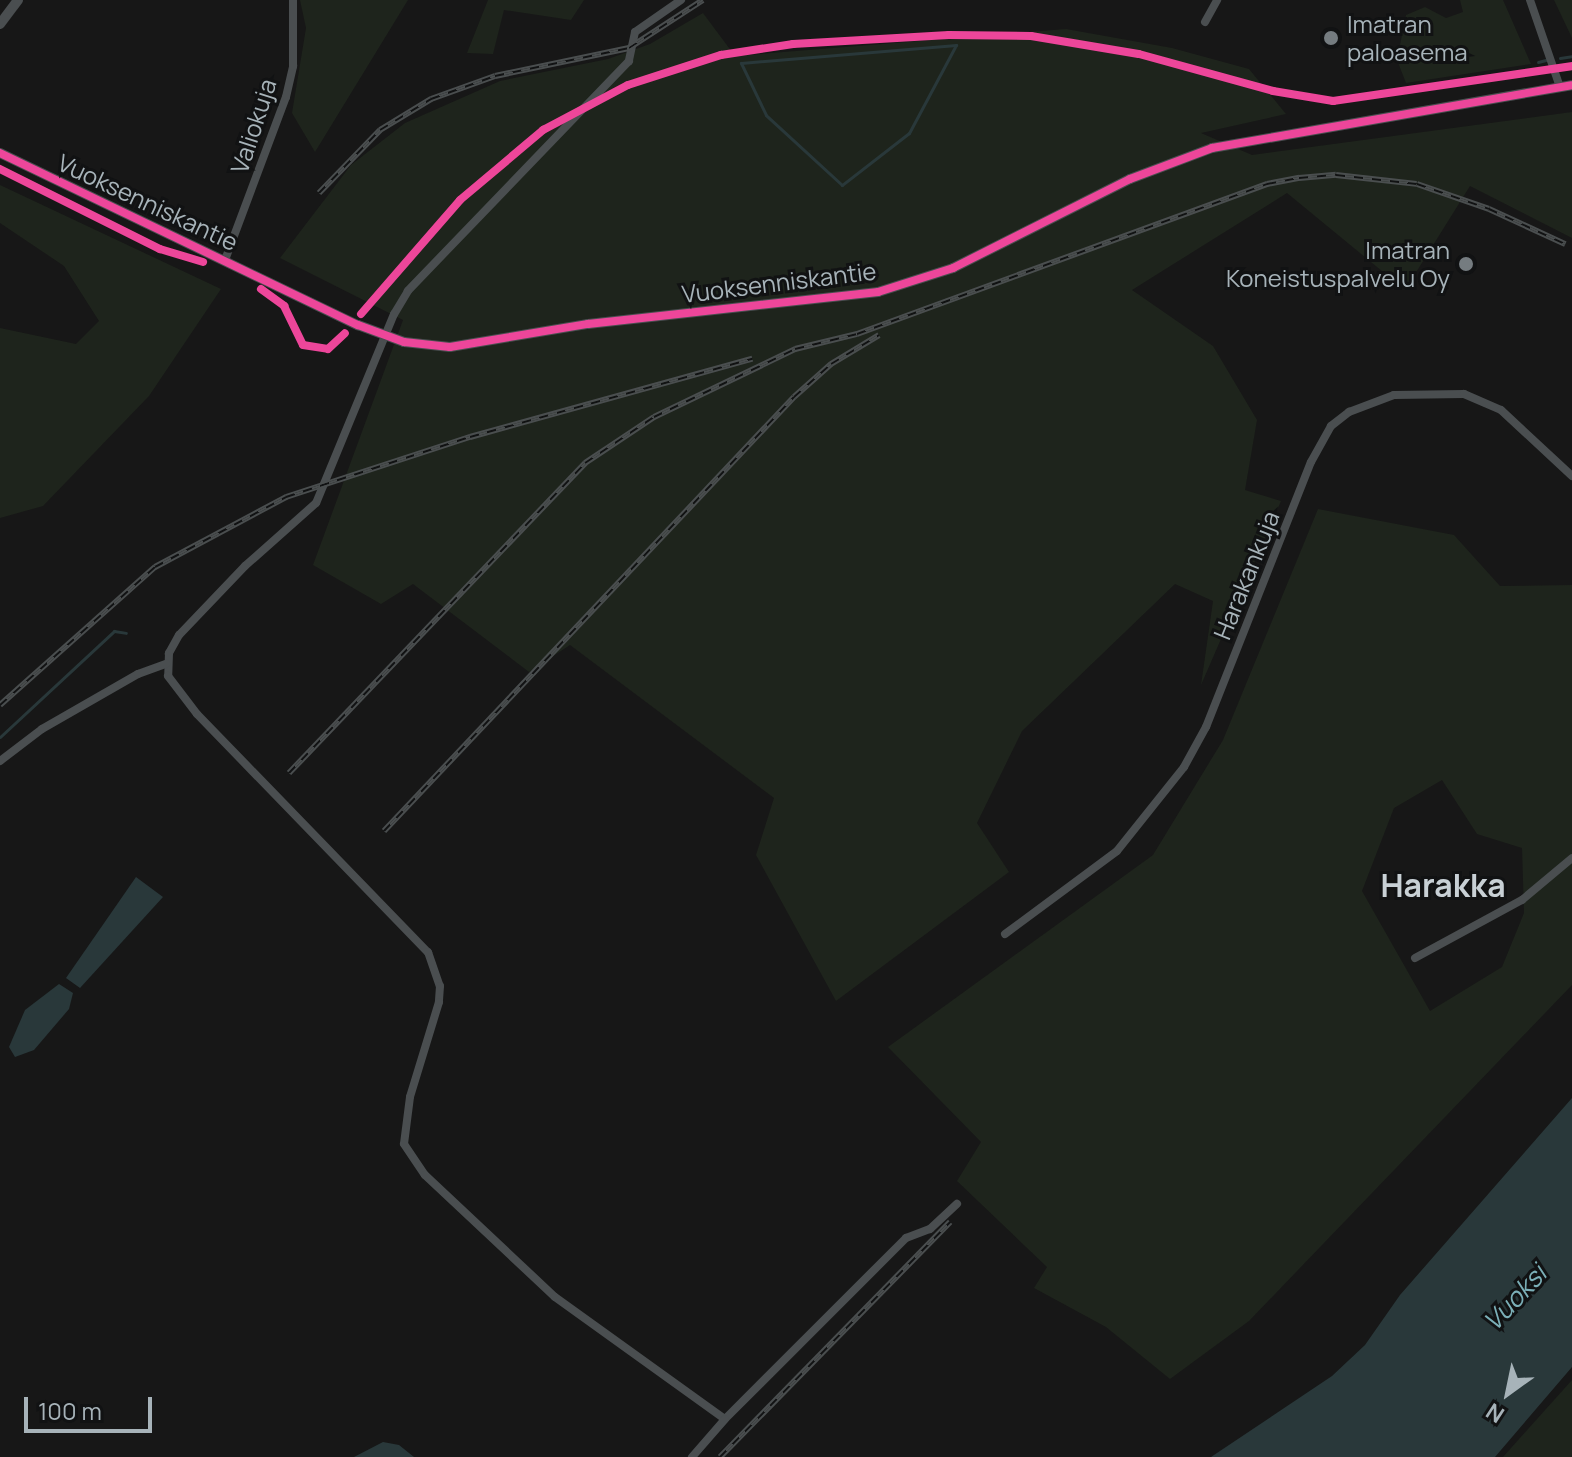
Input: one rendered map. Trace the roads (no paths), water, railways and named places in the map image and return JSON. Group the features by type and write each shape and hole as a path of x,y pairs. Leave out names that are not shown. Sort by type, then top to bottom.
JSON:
{"street":[{"path":"0,24 18,0"},
{"name":"Valiokuja","path":"225,260 286,97 293,66 293,0"},
{"path":"681,0 635,32 629,61 431,263 408,291 385,336 316,503 245,566 179,635 166,664 174,687 197,714 428,952 440,986 439,1002 410,1097 404,1144 425,1175 555,1297 725,1419"},
{"path":"1205,22 1217,0"},
{"path":"1530,0 1566,86"},
{"name":"Vuoksenniskantie","path":"0,153 385,336 450,347 588,324 878,292 953,268 1130,179 1212,148 1566,86"},
{"name":"Harakankuja","path":"1005,934 1117,851 1184,767 1206,727 1311,462 1331,426 1349,412 1394,395 1464,394 1501,410 1572,476"},
{"path":"0,761 56,721 138,674 166,664"},
{"path":"1415,958 1522,900 1572,858"},
{"path":"692,1457 725,1419 906,1238 930,1229 957,1204"}],"water":[{"path":"136,877 163,897 80,988 66,978"},
{"path":"59,984 73,993 69,1009 34,1050 15,1057 9,1047 25,1010"},
{"name":"Vuoksi","path":"1572,1098 1572,1367 1495,1457 1211,1457 1332,1376 1365,1345 1400,1295"},
{"path":"383,1442 399,1445 414,1457 354,1457"}],"waterway":[{"path":"956,45 909,133 842,185 766,115 741,63 956,45"},
{"path":"1560,58 1572,56"},
{"path":"1538,62 1546,60"},
{"path":"0,737 114,631 126,633"}],"railway":[{"path":"319,193 380,130 431,99 495,76 629,48 703,0"},
{"path":"289,773 585,463 654,417 795,349 857,334 1267,184 1299,178 1336,175 1417,184 1489,209 1565,244"},
{"path":"384,831 794,397 831,364 879,335"},
{"path":"0,705 155,567 286,497 470,437 752,359"},
{"path":"720,1457 950,1222"}],"place":[{"name":"Imatran paloasema","path":"1331,38"},
{"name":"Imatran Koneistuspalvelu Oy","path":"1466,264"}],"district":[{"name":"Harakka","path":"1443,885"}]}
